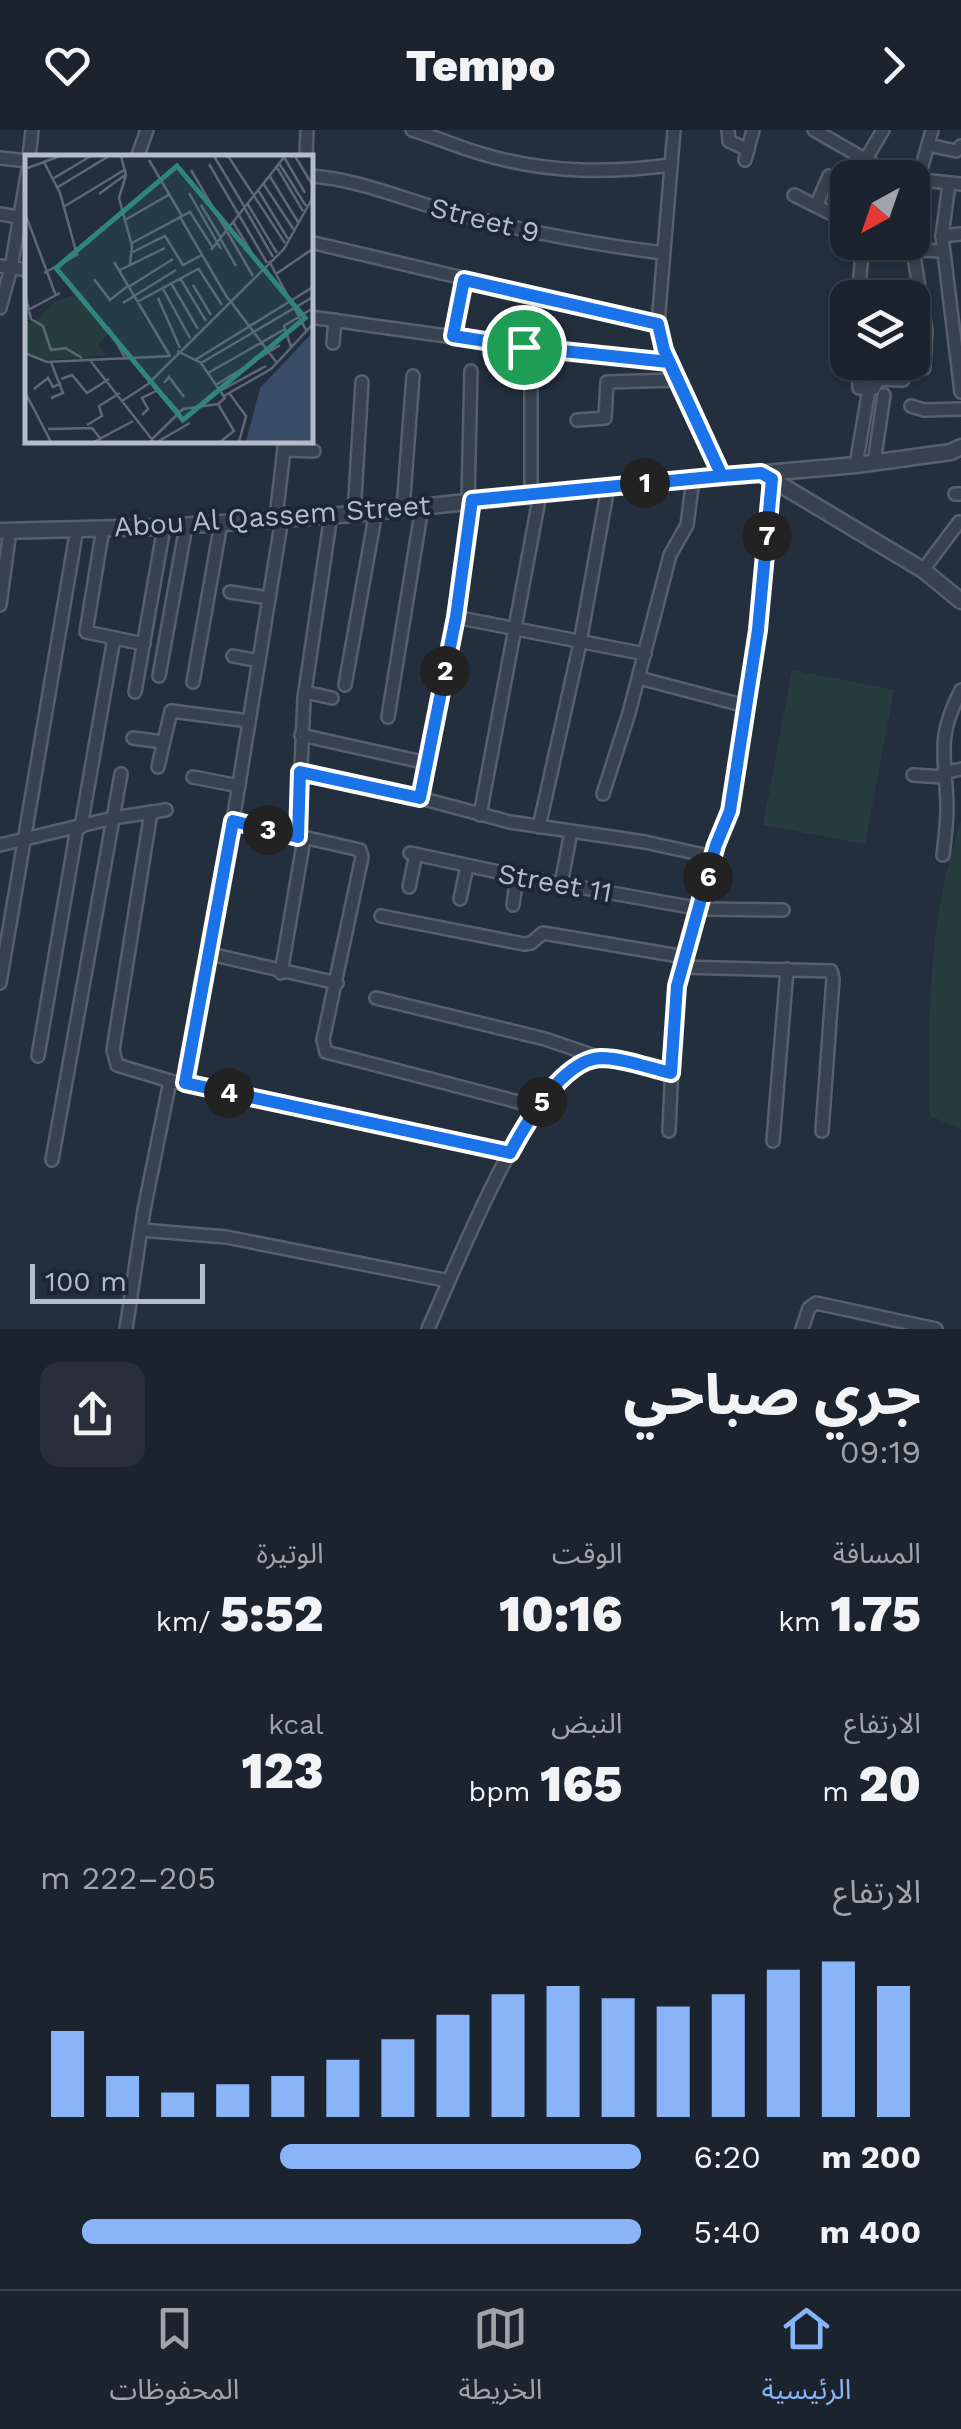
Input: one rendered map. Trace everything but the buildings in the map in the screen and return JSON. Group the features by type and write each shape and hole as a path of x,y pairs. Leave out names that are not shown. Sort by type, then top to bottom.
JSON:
{"street":[{"path":"29,155 32,130"},
{"path":"141,155 147,130"},
{"path":"306,155 307,130"},
{"path":"412,130 492,156 544,167 598,171 671,166"},
{"path":"674,130 658,324 669,362 722,476"},
{"path":"728,130 728,140 746,155 753,130"},
{"path":"814,130 866,159 883,130"},
{"path":"836,142 844,130"},
{"path":"922,160 932,130"},
{"path":"929,145 956,151 961,146"},
{"path":"0,158 25,162"},
{"name":"Street 9","path":"312,176 362,184 436,208 549,236 663,253"},
{"path":"816,206 829,176"},
{"path":"930,181 955,184 942,236 961,392"},
{"path":"794,195 830,213"},
{"path":"0,214 24,218 5,267 0,308"},
{"path":"942,236 961,236"},
{"path":"312,242 658,324"},
{"path":"930,251 943,251"},
{"path":"453,336 464,280"},
{"path":"312,316 596,356 669,362"},
{"path":"333,343 336,320"},
{"path":"420,798 456,617 470,500 471,371"},
{"path":"403,509 413,376"},
{"path":"480,815 516,630 536,494 531,376"},
{"path":"577,420 605,418 607,382 677,380"},
{"path":"858,380 858,388 868,389 874,388 878,380"},
{"path":"354,514 362,382"},
{"path":"856,465 868,389"},
{"path":"874,462 884,395"},
{"path":"911,406 961,410"},
{"path":"185,1083 269,598 284,445 314,451"},
{"name":"Abou Al Qassem Street","path":"5,531 186,526 354,514 608,486 766,476 951,452 961,447"},
{"path":"668,1131 674,1012 713,857 730,811 758,630 766,476 923,570 961,601"},
{"path":"603,794 670,555 687,525 692,479"},
{"path":"540,828 580,643 608,486"},
{"path":"388,717 422,507"},
{"path":"346,685 376,512"},
{"path":"280,973 301,838 305,692 331,515"},
{"path":"923,570 960,522"},
{"path":"194,682 221,523"},
{"path":"159,676 186,526"},
{"path":"135,692 164,527"},
{"path":"0,983 77,528"},
{"path":"103,528 86,632 144,644"},
{"path":"0,605 5,531"},
{"path":"230,592 269,598"},
{"path":"456,617 644,654"},
{"path":"38,1056 114,638"},
{"path":"232,656 259,660"},
{"path":"638,678 746,706"},
{"path":"943,855 954,802 943,775 945,727 961,690"},
{"path":"305,692 332,698"},
{"path":"158,767 171,711 249,722"},
{"path":"301,735 427,763"},
{"path":"133,738 163,742"},
{"path":"913,775 943,775 961,769"},
{"path":"300,772 540,828 644,842 713,857"},
{"path":"52,1160 121,774"},
{"path":"193,777 239,786"},
{"path":"0,845 113,818 166,810"},
{"path":"150,812 113,1058 117,1065 170,1081 510,1153"},
{"path":"233,821 355,847 362,858 322,1043 329,1053 538,1107"},
{"path":"561,884 571,832"},
{"name":"Street 11","path":"409,887 413,853 700,909 783,910"},
{"path":"460,899 466,866"},
{"path":"512,905 516,876"},
{"path":"381,916 524,944 543,933 684,962 826,970 834,974 822,1131"},
{"path":"210,954 337,983"},
{"path":"773,1141 787,969"},
{"path":"376,998 671,1073"},
{"path":"428,1329 510,1153 538,1107 569,1071 601,1058"},
{"path":"126,1329 170,1081"},
{"path":"141,1230 226,1238 449,1281"},
{"path":"802,1329 816,1303 936,1329"}],"green space":[{"path":"792,670 894,690 865,844 763,825"},
{"path":"961,822 961,1129 930,1116 929,1041 936,930"}],"route":[{"path":"524,347 453,336 464,280 658,324 664,350 722,476 761,473 772,479 758,630 730,811 716,845 677,986 671,1073 601,1058 584,1062 569,1071 538,1107 510,1153 185,1083 233,821 298,837 300,772 420,798 456,617 472,500 722,476 669,362 524,347"}]}
